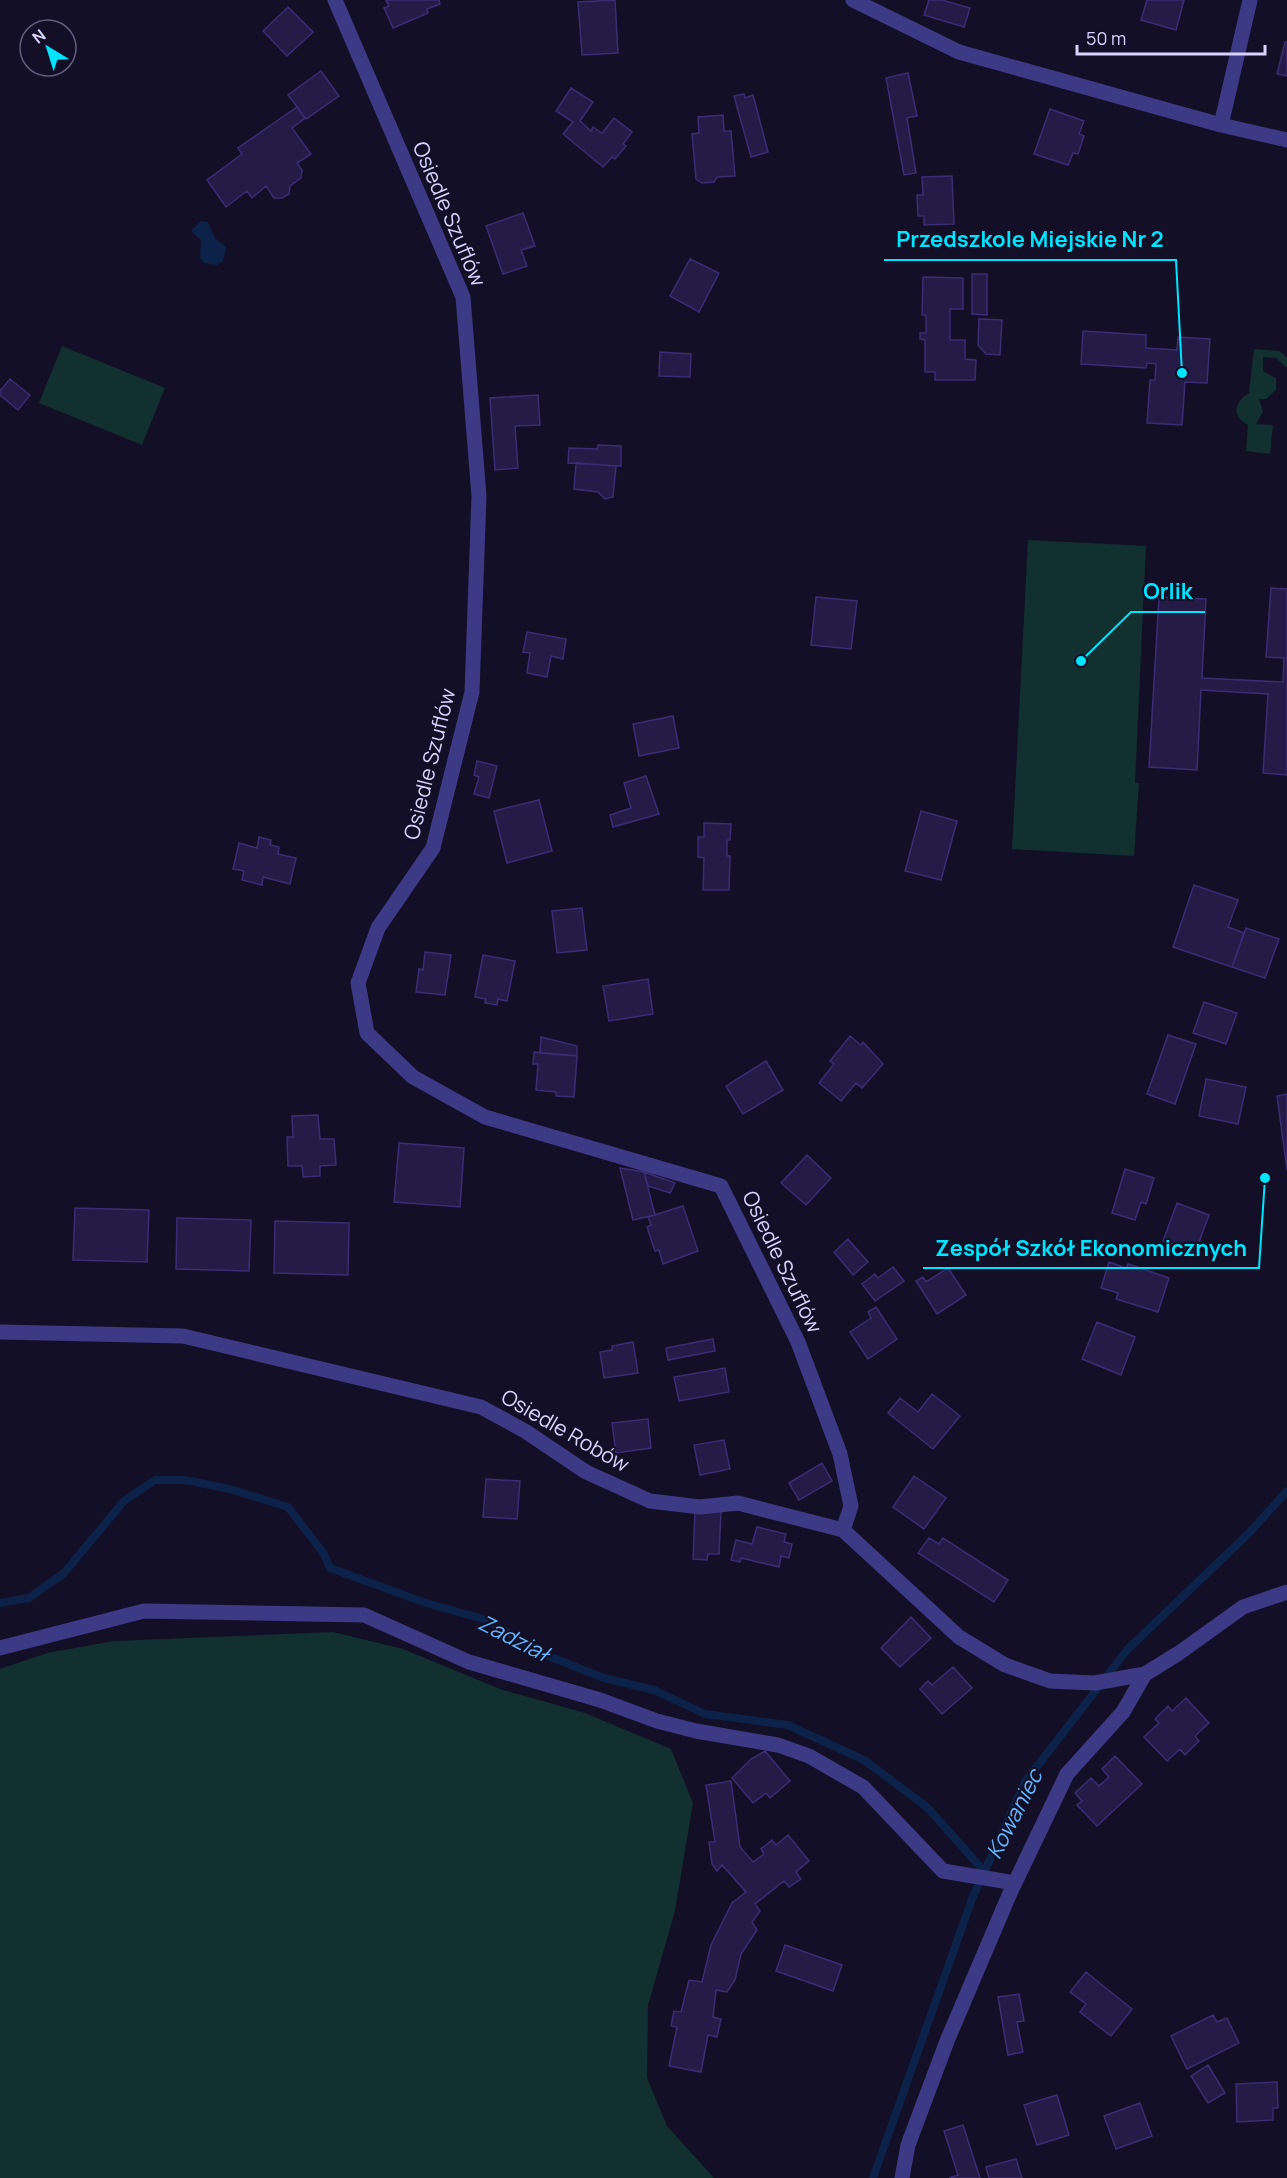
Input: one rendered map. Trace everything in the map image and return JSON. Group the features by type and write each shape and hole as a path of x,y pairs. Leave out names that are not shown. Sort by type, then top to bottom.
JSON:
{"street":[{"name":"Osiedle Szuflów","path":"335,0 463,297 479,496 472,692 433,848 378,928 358,982 367,1033 413,1077 484,1117 721,1186 798,1342 840,1454 851,1506 843,1530"},
{"path":"853,0 958,52 1221,125 1287,140"},
{"path":"1221,125 1250,0"},
{"name":"Osiedle Robów","path":"0,1332 183,1335 481,1407 525,1431 586,1472 651,1500 700,1507 738,1503 843,1530 959,1636 1014,1669 1050,1681 1071,1684 1121,1680 1145,1674 1179,1653 1243,1607 1287,1592"},
{"path":"0,1648 144,1611 364,1615 469,1662 600,1700 657,1721 696,1731 778,1745 809,1756 863,1787 943,1871 1015,1883"},
{"path":"902,2178 908,2145 947,2041 1015,1883 1067,1774 1123,1712 1145,1674"}],"green space":[{"path":"62,346 165,388 142,445 39,403"},
{"path":"1254,349 1280,351 1287,358 1287,368 1276,358 1263,357 1263,371 1276,378 1276,390 1266,399 1259,399 1263,412 1256,424 1273,425 1270,454 1246,451 1248,425 1239,417 1236,409 1240,401 1249,393"},
{"path":"1028,540 1146,546 1135,783 1139,783 1134,856 1012,849"},
{"path":"333,1632 403,1649 500,1689 585,1713 671,1749 693,1803 675,1911 648,2005 647,2078 667,2126 714,2178 0,2178 0,1669 47,1653 114,1641"}],"water":[{"path":"201,221 208,222 215,238 226,247 223,261 217,265 204,263 200,257 201,240 191,231"}],"building":[{"path":"439,0 440,4 427,9 428,13 393,28 384,8 389,6 386,1"},
{"path":"615,0 618,53 582,55 578,2"},
{"path":"929,0 942,0 970,8 964,27 924,15"},
{"path":"1147,0 1184,0 1176,30 1141,20"},
{"path":"288,7 313,32 287,56 263,31"},
{"path":"1285,42 1287,42 1287,76 1277,74"},
{"path":"321,71 339,96 306,119 288,95"},
{"path":"908,73 917,116 907,118 916,173 904,175 886,78"},
{"path":"571,88 593,102 580,121 591,131 593,127 602,133 614,118 632,132 623,144 626,146 615,159 612,157 603,167 563,134 573,122 556,111"},
{"path":"744,94 745,98 753,95 768,152 751,157 734,96"},
{"path":"297,107 305,118 292,128 311,154 297,163 302,170 301,178 290,186 289,194 282,198 274,198 266,186 252,198 247,191 226,207 207,180 242,154 238,148"},
{"path":"1050,109 1084,121 1079,134 1084,136 1078,154 1073,153 1068,165 1034,154"},
{"path":"723,115 724,131 731,131 735,176 717,177 714,182 702,183 696,179 692,134 699,133 698,117"},
{"path":"952,176 954,224 924,225 924,216 918,216 917,195 923,195 922,177"},
{"path":"523,213 535,246 521,250 527,266 503,274 486,226"},
{"path":"690,259 719,273 699,312 670,296"},
{"path":"972,274 987,274 987,315 972,314"},
{"path":"923,277 963,278 963,309 950,309 950,340 965,340 965,359 976,360 975,380 935,380 935,372 925,372 925,340 920,339 920,333 926,333 926,315 922,315"},
{"path":"979,319 1002,320 1000,355 986,354 978,345"},
{"path":"1083,331 1146,335 1146,348 1177,350 1178,337 1210,339 1207,383 1185,382 1182,425 1147,423 1150,380 1155,380 1156,364 1147,363 1146,368 1081,364"},
{"path":"660,352 691,354 690,377 659,376"},
{"path":"10,379 30,395 18,410 0,395 0,391"},
{"path":"538,395 540,425 515,426 518,468 495,470 490,398"},
{"path":"598,445 621,446 621,466 568,463 569,448 597,449"},
{"path":"576,463 616,466 613,497 605,499 598,492 574,489"},
{"path":"1271,588 1287,589 1287,775 1263,773 1268,694 1201,690 1197,770 1149,767 1159,597 1206,599 1202,678 1283,682 1284,658 1266,657"},
{"path":"816,597 857,601 851,649 811,645"},
{"path":"527,632 566,639 563,659 551,656 547,677 527,673 530,653 523,652"},
{"path":"673,716 679,748 639,756 633,724"},
{"path":"477,761 497,766 489,798 474,794 479,777 474,775"},
{"path":"646,776 659,814 613,827 610,815 631,808 624,783"},
{"path":"539,800 552,851 507,863 494,811"},
{"path":"921,811 957,821 941,880 905,871"},
{"path":"704,823 731,824 730,840 727,840 727,856 730,856 729,890 703,890 704,858 698,857 698,837 704,837"},
{"path":"259,837 271,840 270,845 279,847 278,854 296,858 290,884 263,877 262,885 242,880 244,871 233,869 239,843 257,848"},
{"path":"1194,885 1238,900 1228,927 1244,933 1232,967 1173,947"},
{"path":"582,908 587,950 557,953 552,911"},
{"path":"1246,928 1279,939 1265,978 1232,967"},
{"path":"425,952 451,955 445,995 416,992 419,969 423,970"},
{"path":"483,955 515,961 507,1001 498,999 497,1005 485,1003 486,999 475,997"},
{"path":"648,979 653,1014 609,1021 603,986"},
{"path":"1204,1002 1237,1013 1226,1044 1193,1033"},
{"path":"1168,1035 1196,1044 1175,1104 1147,1094"},
{"path":"850,1036 861,1045 863,1042 883,1064 862,1088 856,1083 841,1101 819,1083 834,1064 830,1061"},
{"path":"541,1037 577,1046 577,1056 540,1053"},
{"path":"534,1052 577,1056 574,1097 556,1096 556,1092 536,1090 538,1064 533,1064"},
{"path":"766,1061 783,1090 743,1114 726,1086"},
{"path":"1206,1079 1246,1087 1238,1124 1199,1116"},
{"path":"1287,1094 1287,1170 1277,1096"},
{"path":"318,1115 320,1139 334,1139 336,1165 320,1166 320,1176 303,1177 302,1166 288,1166 287,1137 293,1137 292,1116"},
{"path":"399,1143 464,1148 460,1207 394,1202"},
{"path":"807,1155 831,1178 806,1205 781,1183"},
{"path":"620,1168 644,1172 655,1215 633,1220"},
{"path":"1125,1169 1154,1178 1146,1204 1141,1202 1135,1220 1112,1213"},
{"path":"644,1172 675,1183 670,1193 648,1186"},
{"path":"1177,1203 1209,1215 1195,1253 1163,1241"},
{"path":"683,1206 698,1251 663,1264 659,1250 655,1251 647,1227 651,1225 648,1217"},
{"path":"75,1208 149,1210 147,1262 73,1260"},
{"path":"177,1218 251,1220 249,1271 176,1269"},
{"path":"275,1221 349,1223 348,1275 274,1273"},
{"path":"848,1239 868,1262 853,1275 834,1252"},
{"path":"1109,1262 1126,1268 1128,1264 1169,1278 1158,1312 1116,1299 1118,1293 1101,1288"},
{"path":"893,1267 904,1281 875,1301 862,1284 875,1274 878,1278"},
{"path":"948,1268 966,1295 937,1314 916,1281 923,1277 926,1282"},
{"path":"876,1307 897,1339 868,1359 850,1332 871,1318 868,1312"},
{"path":"1097,1322 1135,1337 1121,1375 1082,1359"},
{"path":"713,1339 715,1351 668,1360 666,1348"},
{"path":"633,1342 638,1373 604,1378 600,1352 612,1350 612,1346"},
{"path":"725,1368 729,1392 679,1401 674,1377"},
{"path":"932,1394 960,1416 933,1449 888,1413 900,1398 918,1412"},
{"path":"648,1419 651,1448 616,1453 612,1423"},
{"path":"724,1440 730,1469 700,1475 694,1445"},
{"path":"822,1463 832,1481 799,1500 789,1483"},
{"path":"914,1476 946,1498 924,1529 893,1507"},
{"path":"486,1479 520,1481 517,1519 483,1517"},
{"path":"695,1511 721,1512 719,1554 708,1554 707,1560 693,1559"},
{"path":"757,1527 786,1534 784,1542 792,1544 789,1558 781,1556 779,1567 741,1558 740,1562 731,1560 736,1540 752,1544"},
{"path":"929,1538 939,1544 943,1538 1008,1580 994,1602 918,1553"},
{"path":"911,1617 931,1638 900,1667 881,1648"},
{"path":"953,1667 972,1688 942,1714 920,1689 928,1681 932,1685"},
{"path":"1186,1698 1209,1723 1195,1736 1199,1741 1185,1755 1180,1749 1167,1761 1144,1737 1159,1723 1155,1719 1168,1706 1172,1711"},
{"path":"765,1751 790,1781 770,1798 766,1793 753,1803 732,1778 751,1759"},
{"path":"1115,1756 1142,1784 1097,1826 1077,1805 1082,1801 1075,1793 1091,1778 1099,1786 1109,1777 1102,1769"},
{"path":"731,1781 740,1847 753,1862 764,1854 761,1849 772,1840 776,1845 788,1835 809,1861 796,1872 801,1879 789,1887 784,1881 755,1904 760,1911 752,1922 757,1930 741,1954 735,1980 727,1992 716,1990 713,2017 721,2019 717,2037 708,2035 701,2072 669,2066 677,2027 671,2026 674,2011 681,2012 689,1980 702,1982 711,1945 732,1903 746,1892 722,1865 717,1871 712,1864 709,1842 715,1842 706,1785"},
{"path":"785,1945 842,1965 833,1991 776,1971"},
{"path":"1086,1972 1132,2009 1111,2036 1080,2012 1086,2004 1070,1992"},
{"path":"1019,1994 1024,2021 1017,2022 1023,2052 1008,2055 998,1997"},
{"path":"1213,2015 1217,2022 1227,2018 1239,2043 1187,2069 1171,2036"},
{"path":"1208,2065 1225,2093 1208,2103 1191,2076"},
{"path":"1277,2082 1278,2108 1273,2108 1273,2120 1237,2122 1236,2084"},
{"path":"1057,2095 1069,2135 1037,2145 1024,2105"},
{"path":"1140,2103 1152,2136 1116,2149 1104,2116"},
{"path":"963,2125 980,2178 949,2178 958,2175 944,2131"},
{"path":"1016,2159 1022,2178 989,2178 986,2167"}],"waterway":[{"name":"Zadział","path":"0,1603 29,1598 64,1573 124,1501 155,1480 185,1480 230,1489 288,1507 324,1554 330,1568 426,1603 487,1620 538,1652 604,1678 654,1690 705,1714 788,1725 864,1760 927,1807 984,1871"},
{"name":"Kowaniec","path":"873,2178 972,1899 1025,1782 1127,1650 1248,1534 1287,1491"}],"place":[{"name":"Przedszkole Miejskie Nr 2","path":"1182,373"},
{"name":"Orlik","path":"1081,661"},
{"name":"Zespół Szkół Ekonomicznych","path":"1265,1178"}]}
